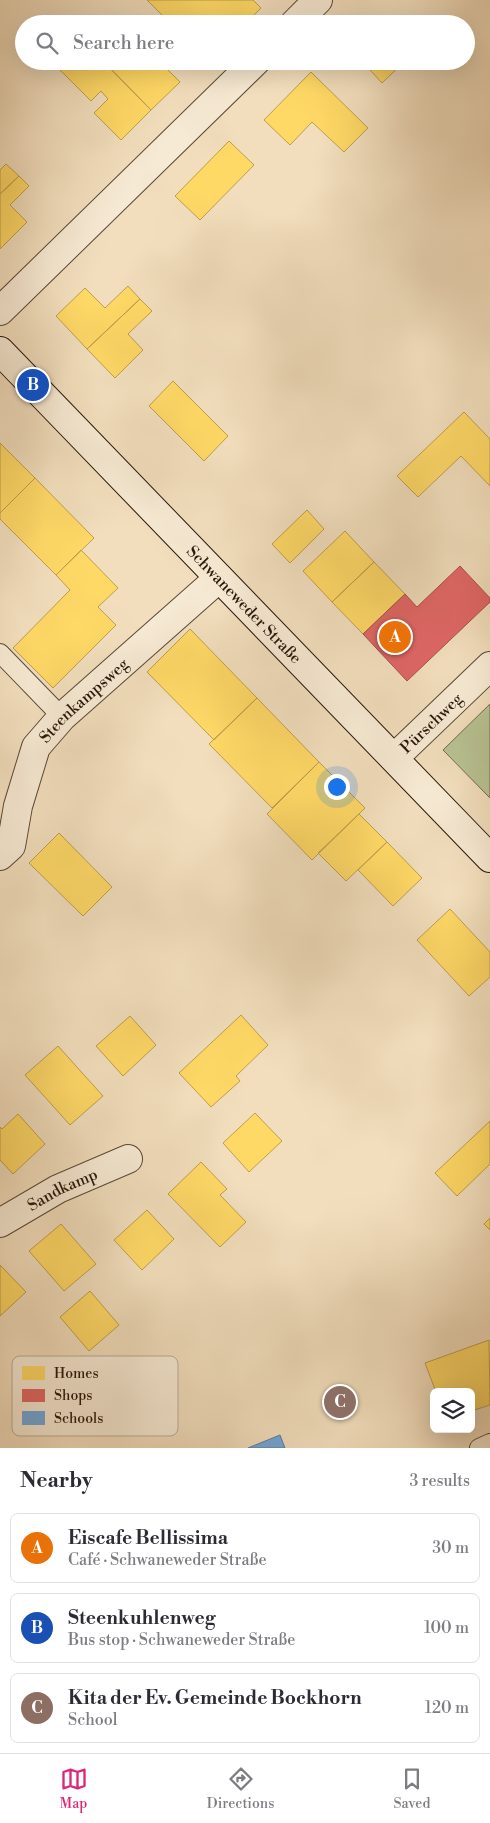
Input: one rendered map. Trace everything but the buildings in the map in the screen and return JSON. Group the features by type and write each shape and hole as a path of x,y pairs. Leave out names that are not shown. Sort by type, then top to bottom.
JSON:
{"street":[{"path":"303,15 318,0"},
{"path":"0,311 247,70"},
{"name":"Schwaneweder Straße","path":"0,351 490,858"},
{"name":"Steenkampsweg","path":"0,856 11,846 18,806 36,747 62,716 219,578"},
{"name":"Pürschweg","path":"394,758 490,666"},
{"name":"Sandkamp","path":"0,1223 58,1189 128,1159"}],"lane":[{"path":"0,654 62,716"},
{"path":"479,1448 490,1443"}],"green space":[{"path":"490,704 490,798 443,750"}],"place":[{"name":"Steenkuhlenweg","path":"33,385"},
{"name":"Eiscafe Bellissima","path":"395,637"},
{"name":"Kita der Ev. Gemeinde Bockhorn","path":"340,1402"}]}
